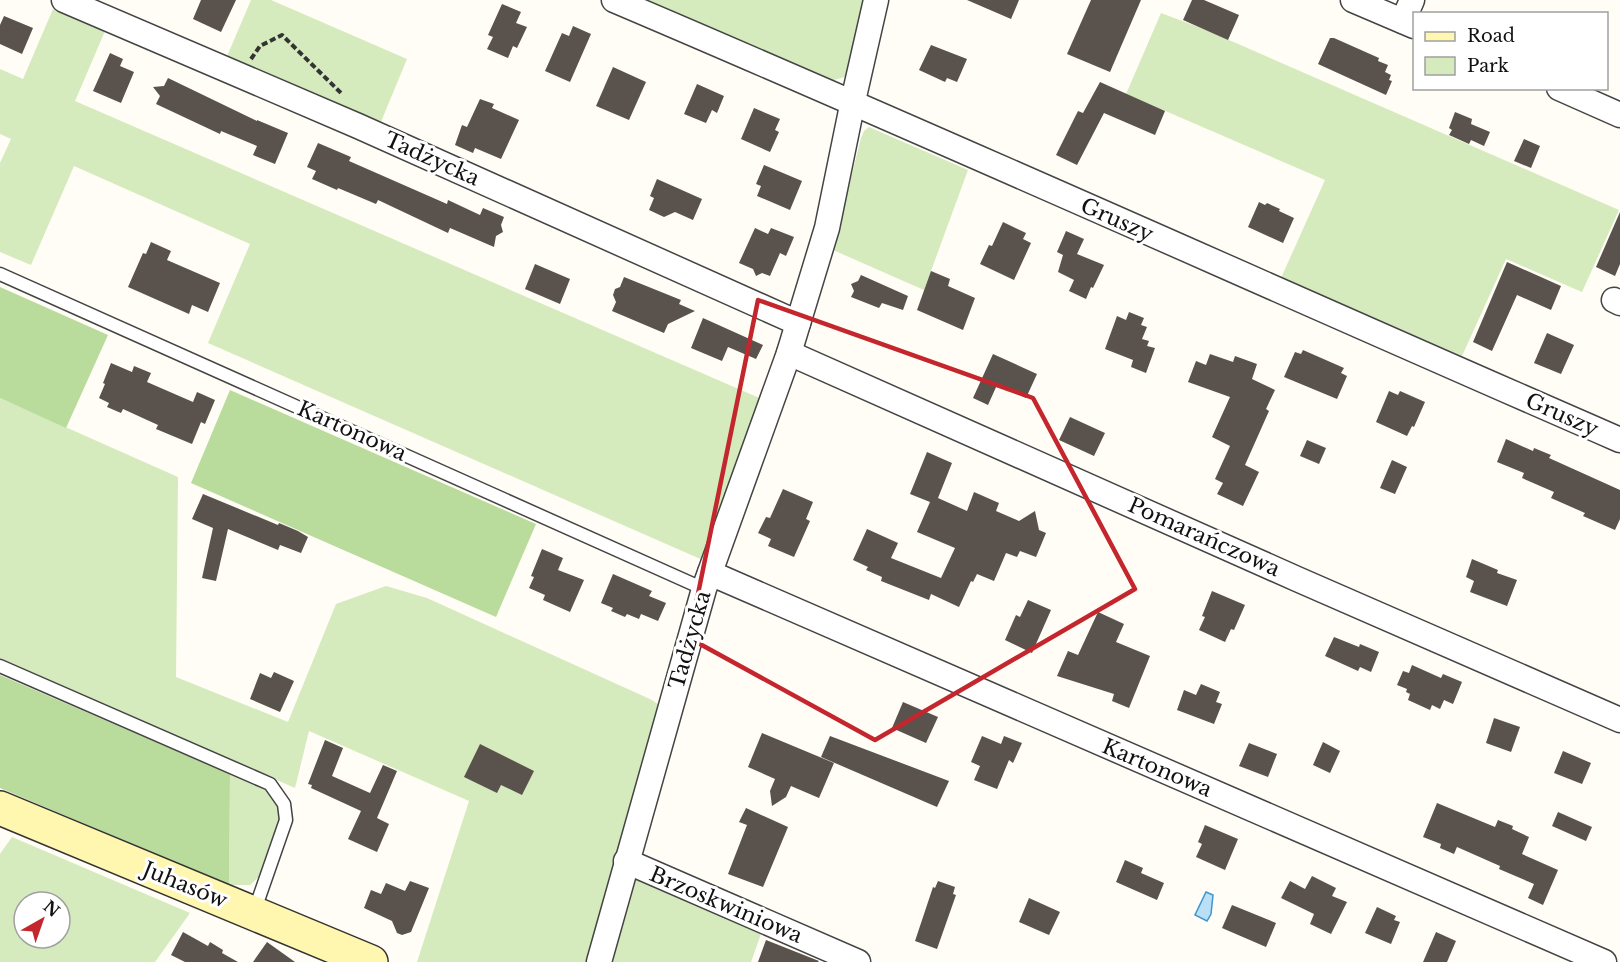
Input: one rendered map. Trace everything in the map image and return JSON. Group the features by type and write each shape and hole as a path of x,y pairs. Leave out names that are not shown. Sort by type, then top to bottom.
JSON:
{"street":[{"name":"Tadżycka","path":"64,0 240,74 798,323"},
{"name":"Gruszy","path":"614,0 853,101 1252,280 1620,440"},
{"name":"Tadżycka","path":"599,962 707,581 789,352 827,228 876,0"},
{"path":"1353,0 1410,16"},
{"path":"1564,90 1620,115"},
{"name":"Pomarańczowa","path":"789,352 1297,579 1620,720"},
{"name":"Kartonowa","path":"707,581 1604,962"},
{"name":"Juhasów","path":"0,808 371,962"},
{"name":"Brzoskwiniowa","path":"626,861 858,962"}],"lane":[{"name":"Kartonowa","path":"0,274 707,581"},
{"path":"0,666 270,784 284,804 286,820 253,913"}],"path":[{"path":"240,74 260,46 282,35 356,108 358,126"}],"highlighted area":[{"path":"758,300 1033,398 1135,589 875,740 689,638"}],"green space":[{"path":"251,0 271,0 407,59 378,129 225,61"},
{"path":"637,0 865,0 848,76 827,82"},
{"path":"53,9 105,31 75,101 764,400 705,561 208,343 250,244 74,166 31,265 0,252 0,163 11,139 0,134 0,69 23,79"},
{"path":"1161,13 1206,30 1619,210 1582,292 1506,259 1462,356 1281,278 1325,180 1126,94"},
{"path":"869,127 968,170 924,290 833,250 861,138"},
{"path":"0,287 108,335 66,428 0,398"},
{"path":"230,390 536,524 496,617 191,483"},
{"path":"0,398 178,477 176,677 288,722 336,604 386,586 427,598 659,705 590,962 417,962 469,801 309,731 295,788 0,658"},
{"path":"0,675 230,774 229,885 0,788"},
{"path":"230,774 272,792 279,805 280,819 263,873 250,885 229,885"},
{"path":"12,837 190,913 155,962 0,962 0,854"},
{"path":"636,874 762,931 751,962 611,962"}],"water":[{"path":"1206,892 1213,895 1211,914 1207,921 1195,915"}],"building":[{"path":"201,0 236,0 221,32 193,19"},
{"path":"967,0 1019,0 1011,19"},
{"path":"1091,0 1141,0 1110,72 1067,54"},
{"path":"1192,0 1204,0 1239,15 1228,40 1183,20"},
{"path":"502,4 521,12 516,23 527,27 517,48 513,46 508,58 487,49 493,37 488,35"},
{"path":"4,16 33,28 22,54 0,44 0,25"},
{"path":"573,26 591,34 570,82 545,71 562,33 569,36"},
{"path":"1330,38 1379,58 1378,61 1388,65 1385,72 1391,75 1389,80 1392,81 1386,95 1318,64"},
{"path":"931,45 967,59 957,82 947,78 945,82 919,70"},
{"path":"110,53 123,59 120,66 134,72 121,103 93,91"},
{"path":"613,67 646,82 629,120 596,106"},
{"path":"168,78 257,121 288,133 275,164 253,155 257,146 221,131 220,134 156,104 160,96 153,87 164,86"},
{"path":"1100,82 1165,111 1155,135 1104,113 1077,165 1056,155 1078,111 1083,113"},
{"path":"697,84 724,96 717,113 712,110 706,123 684,114"},
{"path":"480,99 494,104 492,108 519,120 501,159 475,148 473,153 455,145 462,125 467,127"},
{"path":"754,108 780,119 775,130 779,132 770,152 741,139"},
{"path":"1455,112 1472,119 1471,124 1490,132 1484,146 1471,140 1469,144 1449,135"},
{"path":"1524,139 1540,146 1531,168 1514,161"},
{"path":"318,143 351,157 349,161 447,204 448,200 480,215 483,208 504,217 501,225 503,232 496,236 494,247 450,228 448,233 378,200 376,204 312,179 316,171 307,167"},
{"path":"764,165 802,181 790,210 757,196 761,186 756,184"},
{"path":"657,179 702,199 693,220 675,212 664,217 649,210 654,198 650,196"},
{"path":"1259,202 1265,205 1267,203 1294,218 1283,243 1248,227"},
{"path":"1620,212 1620,264 1615,276 1596,267"},
{"path":"1003,222 1026,233 1023,239 1031,243 1014,280 980,264 989,245 992,246"},
{"path":"755,228 768,234 771,228 794,237 786,256 780,253 770,276 762,273 756,276 753,269 739,263"},
{"path":"1066,231 1084,239 1077,254 1104,265 1086,299 1069,291 1074,280 1058,272 1063,255 1057,252"},
{"path":"151,242 171,251 167,260 220,283 208,312 192,305 189,314 128,287 143,253 146,254"},
{"path":"1507,262 1561,286 1551,310 1517,295 1492,351 1473,342"},
{"path":"535,264 570,279 560,304 525,289"},
{"path":"931,271 950,279 948,286 975,298 963,330 917,310"},
{"path":"861,275 908,296 903,310 882,303 879,308 851,297 854,291 851,284 858,281"},
{"path":"624,277 681,300 679,304 695,311 668,324 664,333 612,311 616,302 613,295 615,289 620,287"},
{"path":"1129,312 1144,318 1141,325 1147,327 1142,339 1149,341 1147,346 1155,348 1146,373 1131,367 1133,360 1105,349 1117,316 1126,320"},
{"path":"703,318 763,345 756,359 728,347 722,361 691,348"},
{"path":"1547,333 1574,345 1561,374 1534,363"},
{"path":"1303,350 1344,368 1341,373 1347,376 1337,399 1284,377 1295,352 1301,354"},
{"path":"993,354 1037,374 1026,398 997,385 988,405 973,398"},
{"path":"1210,354 1233,362 1235,356 1257,364 1252,379 1275,390 1266,409 1269,411 1245,465 1259,472 1243,506 1217,494 1223,483 1215,479 1230,446 1212,437 1230,397 1188,382 1196,361 1206,365"},
{"path":"111,363 132,372 134,366 151,373 147,382 193,402 197,392 215,400 205,424 201,422 192,444 156,429 158,425 123,409 121,413 107,407 109,403 99,398"},
{"path":"1389,391 1398,395 1400,391 1425,402 1414,427 1412,426 1407,436 1376,422"},
{"path":"1070,417 1105,433 1094,456 1059,440"},
{"path":"1506,439 1533,451 1534,448 1551,455 1549,458 1620,490 1620,519 1615,530 1551,498 1554,492 1522,478 1524,473 1497,462"},
{"path":"1307,440 1326,448 1319,464 1300,456"},
{"path":"927,452 952,463 938,498 967,511 974,492 999,503 996,511 1019,521 1035,511 1039,530 1046,533 1036,557 1020,551 1017,557 1006,553 994,581 977,574 973,582 971,581 959,607 931,594 929,600 881,581 882,577 866,570 868,567 853,560 867,529 898,543 891,558 941,578 955,548 917,532 930,502 910,494"},
{"path":"1392,460 1407,467 1395,494 1380,488"},
{"path":"783,489 813,502 806,519 810,521 794,557 768,546 771,539 758,533 766,517 770,518"},
{"path":"203,494 278,525 279,523 308,537 301,553 280,545 278,550 228,529 216,581 202,578 213,528 192,519"},
{"path":"542,549 563,558 558,570 584,580 570,612 543,600 545,595 529,588 534,577 531,576"},
{"path":"1472,559 1498,570 1497,573 1517,580 1507,606 1470,592 1474,581 1466,577"},
{"path":"613,574 652,591 649,596 666,603 658,621 641,614 639,619 627,614 625,617 611,611 613,608 601,603"},
{"path":"1212,591 1245,605 1234,630 1231,629 1225,642 1199,630"},
{"path":"1028,600 1051,610 1032,653 1005,640 1016,615 1020,617"},
{"path":"1098,612 1124,624 1116,642 1150,656 1129,708 1112,701 1114,694 1057,676 1068,651 1078,655"},
{"path":"1334,637 1379,652 1371,672 1360,667 1358,671 1325,656"},
{"path":"1412,665 1441,678 1443,674 1462,682 1453,704 1444,700 1440,709 1432,705 1430,710 1408,700 1410,694 1406,692 1407,689 1397,685 1403,671 1409,673"},
{"path":"274,672 294,681 280,712 250,699 260,673 271,678"},
{"path":"1201,684 1220,692 1216,702 1222,704 1214,724 1177,710 1184,690 1196,695"},
{"path":"903,702 938,717 926,743 892,728"},
{"path":"1494,718 1520,727 1511,752 1486,743"},
{"path":"762,733 834,763 819,798 791,786 786,797 772,806 770,791 775,779 748,767"},
{"path":"830,736 949,781 937,807 821,757"},
{"path":"982,736 1001,744 1004,736 1022,743 1013,763 1009,760 997,789 974,780 980,766 971,762"},
{"path":"325,740 343,748 332,776 370,793 383,765 397,771 377,818 389,824 377,852 348,839 361,811 311,788 312,785 308,784"},
{"path":"1323,742 1340,751 1330,773 1313,765"},
{"path":"1249,743 1277,754 1268,777 1239,766"},
{"path":"480,744 534,771 522,795 501,785 497,793 464,777"},
{"path":"1563,751 1591,763 1582,784 1554,773"},
{"path":"1437,803 1495,827 1498,820 1513,826 1512,829 1529,837 1522,854 1558,870 1543,905 1528,898 1534,884 1457,847 1454,854 1440,848 1441,844 1423,837"},
{"path":"746,808 788,827 763,887 728,874 747,825 739,822"},
{"path":"1558,812 1592,827 1586,841 1552,826"},
{"path":"1205,825 1238,839 1225,870 1196,857 1202,844 1198,842"},
{"path":"1125,860 1143,868 1141,873 1164,883 1157,900 1116,882"},
{"path":"1312,876 1336,888 1332,896 1347,902 1331,934 1310,924 1314,914 1281,898 1290,881 1305,889"},
{"path":"410,881 429,888 411,932 402,935 397,933 392,921 364,908 371,890 381,894 386,883 405,891"},
{"path":"938,881 955,887 953,894 956,895 937,949 915,941 933,887 935,888"},
{"path":"1029,898 1060,912 1049,935 1019,922"},
{"path":"1232,905 1276,923 1266,947 1222,928"},
{"path":"1377,907 1396,916 1394,920 1400,922 1391,944 1365,933"},
{"path":"183,932 208,946 210,942 223,950 222,953 238,962 185,962 171,955"},
{"path":"1436,932 1456,941 1447,962 1423,962"},
{"path":"766,940 819,961 758,962"},
{"path":"267,942 295,962 253,962"}]}
